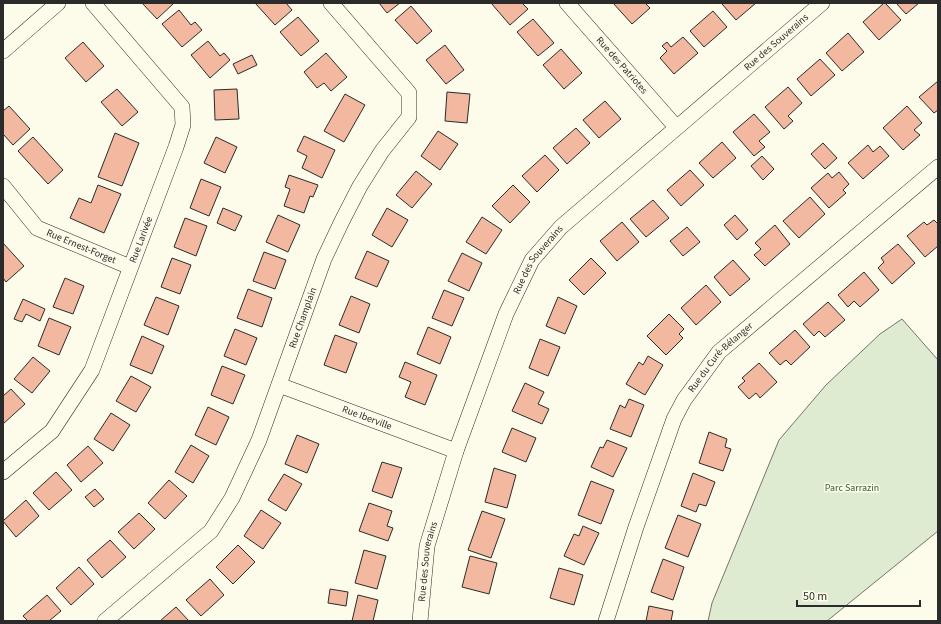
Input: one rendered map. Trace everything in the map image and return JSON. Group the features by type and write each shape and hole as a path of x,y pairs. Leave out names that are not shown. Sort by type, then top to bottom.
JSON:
{"street":[{"path":"3,51 58,3"},
{"name":"Rue Larivée","path":"3,472 52,431 92,370 183,125 182,107 94,3"},
{"name":"Rue Champlain","path":"105,621 211,531 232,498 259,440 324,259 360,186 382,151 409,117 409,93 331,3"},
{"name":"Rue des Patriotes","path":"567,3 676,127"},
{"name":"Rue des Souverains","path":"423,621 427,546 456,451 506,314 532,260 561,226 814,6"},
{"name":"Rue du Curé-Bélanger","path":"606,621 636,527 674,419 684,400 698,379 719,352 938,167"},
{"name":"Rue Ernest-Forget","path":"3,186 38,228 130,267"},
{"name":"Rue Iberville","path":"279,385 456,451"}],"green space":[{"name":"Parc Sarrazin","path":"902,319 938,360 938,531 827,621 708,621 712,603 779,440 826,385 880,334"}],"building":[{"path":"142,3 174,3 157,19"},
{"path":"255,3 286,3 292,10 275,25"},
{"path":"379,3 400,3 387,13"},
{"path":"491,3 522,3 528,9 510,25"},
{"path":"613,3 645,3 650,8 632,24"},
{"path":"756,3 736,20 722,4"},
{"path":"884,3 901,20 879,40 863,22"},
{"path":"896,3 919,3 906,14"},
{"path":"411,6 432,31 417,44 395,20"},
{"path":"179,10 191,25 195,22 202,30 182,47 162,24"},
{"path":"713,11 727,27 704,47 690,31"},
{"path":"298,17 319,41 301,56 280,32"},
{"path":"533,19 554,43 538,56 517,32"},
{"path":"848,33 864,52 842,71 826,53"},
{"path":"683,37 698,53 674,74 660,58 667,51 662,46 667,42 671,47"},
{"path":"208,41 220,56 224,53 230,60 210,78 191,55"},
{"path":"83,42 104,66 86,82 65,58"},
{"path":"445,45 464,70 446,84 426,60"},
{"path":"561,49 582,73 564,89 543,65"},
{"path":"326,53 347,77 331,91 324,83 317,88 304,72"},
{"path":"252,55 257,65 238,74 233,64"},
{"path":"820,59 835,75 811,96 797,79"},
{"path":"938,81 938,110 934,113 919,97"},
{"path":"788,87 802,103 788,116 793,121 784,129 765,107"},
{"path":"117,89 138,112 122,126 101,102"},
{"path":"237,89 239,119 215,120 214,90"},
{"path":"447,92 470,94 467,123 445,121"},
{"path":"345,94 365,105 344,142 324,131"},
{"path":"605,101 621,119 599,138 583,120"},
{"path":"9,106 30,129 13,145 3,134 3,111"},
{"path":"907,106 922,123 914,130 920,135 903,150 883,128"},
{"path":"754,114 770,132 759,141 765,147 754,156 733,132"},
{"path":"576,128 590,143 567,164 553,148"},
{"path":"438,131 458,144 440,170 421,156"},
{"path":"115,133 139,143 122,186 98,177"},
{"path":"304,136 335,150 322,178 302,168 307,156 297,151"},
{"path":"33,137 63,170 48,184 18,151"},
{"path":"216,137 237,147 225,173 204,163"},
{"path":"722,142 736,158 713,178 699,163"},
{"path":"823,143 837,158 825,169 811,154"},
{"path":"868,145 873,152 880,146 889,156 863,179 848,163"},
{"path":"545,155 559,170 537,192 522,176"},
{"path":"762,156 774,169 763,180 751,166"},
{"path":"690,170 704,185 681,206 667,190"},
{"path":"416,171 432,184 412,208 396,195"},
{"path":"839,172 849,184 843,190 846,193 829,208 811,188 828,173 832,178"},
{"path":"289,175 318,185 313,197 310,196 304,213 284,206 290,189 285,187"},
{"path":"201,179 221,187 209,216 190,208"},
{"path":"98,185 121,194 104,233 70,218 79,198 91,203"},
{"path":"513,185 530,202 510,223 492,206"},
{"path":"810,197 825,214 799,238 783,221"},
{"path":"653,200 669,218 646,237 630,219"},
{"path":"223,208 242,216 235,231 217,223"},
{"path":"387,208 408,220 392,247 372,235"},
{"path":"278,215 300,225 288,252 266,242"},
{"path":"735,215 748,230 737,240 724,225"},
{"path":"482,217 502,230 486,254 466,242"},
{"path":"185,218 207,226 196,256 174,247"},
{"path":"934,220 938,224 938,246 925,257 907,236 924,222 927,225"},
{"path":"622,222 639,242 617,261 600,241"},
{"path":"775,225 790,244 765,266 754,255 761,249 755,243"},
{"path":"687,227 700,242 683,256 670,241"},
{"path":"3,243 24,266 6,282 3,278"},
{"path":"898,244 915,263 892,284 878,268 884,262 881,258"},
{"path":"367,251 389,261 377,287 355,278"},
{"path":"264,252 286,260 275,289 253,281"},
{"path":"462,253 482,263 469,291 448,281"},
{"path":"172,258 191,265 180,294 161,287"},
{"path":"591,258 606,273 584,295 569,280"},
{"path":"733,260 750,279 730,296 714,277"},
{"path":"864,272 879,290 860,307 854,301 848,307 838,295"},
{"path":"65,278 84,286 73,314 53,307"},
{"path":"706,285 721,302 696,325 681,308"},
{"path":"248,289 272,298 262,327 237,318"},
{"path":"444,290 464,298 452,326 432,318"},
{"path":"351,296 370,304 359,333 339,325"},
{"path":"156,297 179,306 168,335 144,325"},
{"path":"558,297 577,306 565,334 546,326"},
{"path":"23,299 45,309 40,321 26,314 22,322 14,319"},
{"path":"828,302 845,320 825,337 819,331 814,336 803,324"},
{"path":"669,314 684,329 679,334 683,338 666,355 647,336"},
{"path":"49,318 71,327 59,355 38,346"},
{"path":"428,327 451,337 440,364 417,354"},
{"path":"235,329 257,338 246,365 224,356"},
{"path":"795,330 810,347 791,365 786,360 780,365 769,353"},
{"path":"335,335 357,343 346,373 324,365"},
{"path":"142,336 164,346 152,374 130,365"},
{"path":"540,339 560,347 548,376 529,368"},
{"path":"648,356 663,365 645,395 626,384 639,362 643,365"},
{"path":"33,357 50,371 32,393 14,379"},
{"path":"405,362 437,375 425,405 405,397 411,382 399,377"},
{"path":"759,363 777,382 760,398 756,393 749,399 738,387 745,381 742,378"},
{"path":"222,366 245,375 233,404 211,395"},
{"path":"131,376 151,387 136,412 116,401"},
{"path":"525,383 544,392 538,404 549,409 542,424 512,411"},
{"path":"11,389 25,404 3,424 3,396"},
{"path":"629,399 644,405 631,437 610,429 620,405 625,408"},
{"path":"208,407 229,417 216,445 195,435"},
{"path":"111,413 130,425 113,451 94,439"},
{"path":"512,428 536,438 526,462 502,452"},
{"path":"709,432 727,439 725,447 731,449 723,471 699,463"},
{"path":"297,435 319,444 307,473 285,464"},
{"path":"607,440 627,448 613,477 591,467 600,447 603,448"},
{"path":"191,445 209,456 193,483 175,472"},
{"path":"88,446 103,463 81,482 67,465"},
{"path":"382,462 402,468 392,498 372,491"},
{"path":"494,468 516,475 507,508 485,502"},
{"path":"56,472 72,490 49,510 33,493"},
{"path":"693,473 715,482 706,506 699,504 696,512 681,506"},
{"path":"284,474 302,484 286,511 268,500"},
{"path":"169,480 187,496 165,519 148,503"},
{"path":"591,481 614,490 601,524 578,515"},
{"path":"95,489 104,499 94,507 85,497"},
{"path":"26,500 39,516 16,537 3,521"},
{"path":"369,503 392,511 387,526 393,528 388,541 359,531"},
{"path":"261,510 281,523 263,549 244,536"},
{"path":"482,511 505,519 491,558 468,550"},
{"path":"139,513 155,529 134,549 118,532"},
{"path":"678,515 701,524 688,557 665,548"},
{"path":"583,526 599,533 584,565 564,556 574,534 579,536"},
{"path":"110,540 126,557 102,578 87,560"},
{"path":"238,545 255,562 233,584 216,567"},
{"path":"364,550 386,556 377,589 355,583"},
{"path":"470,556 497,563 489,594 462,587"},
{"path":"663,559 684,567 673,600 651,592"},
{"path":"79,567 94,584 71,605 56,588"},
{"path":"559,568 583,575 574,605 550,598"},
{"path":"210,579 224,595 201,616 186,600"},
{"path":"330,589 348,592 346,606 328,603"},
{"path":"47,595 61,611 49,621 28,621 23,616"},
{"path":"358,595 378,600 373,621 352,621"},
{"path":"649,606 673,611 671,621 646,621"},
{"path":"176,607 189,621 160,621"}]}
